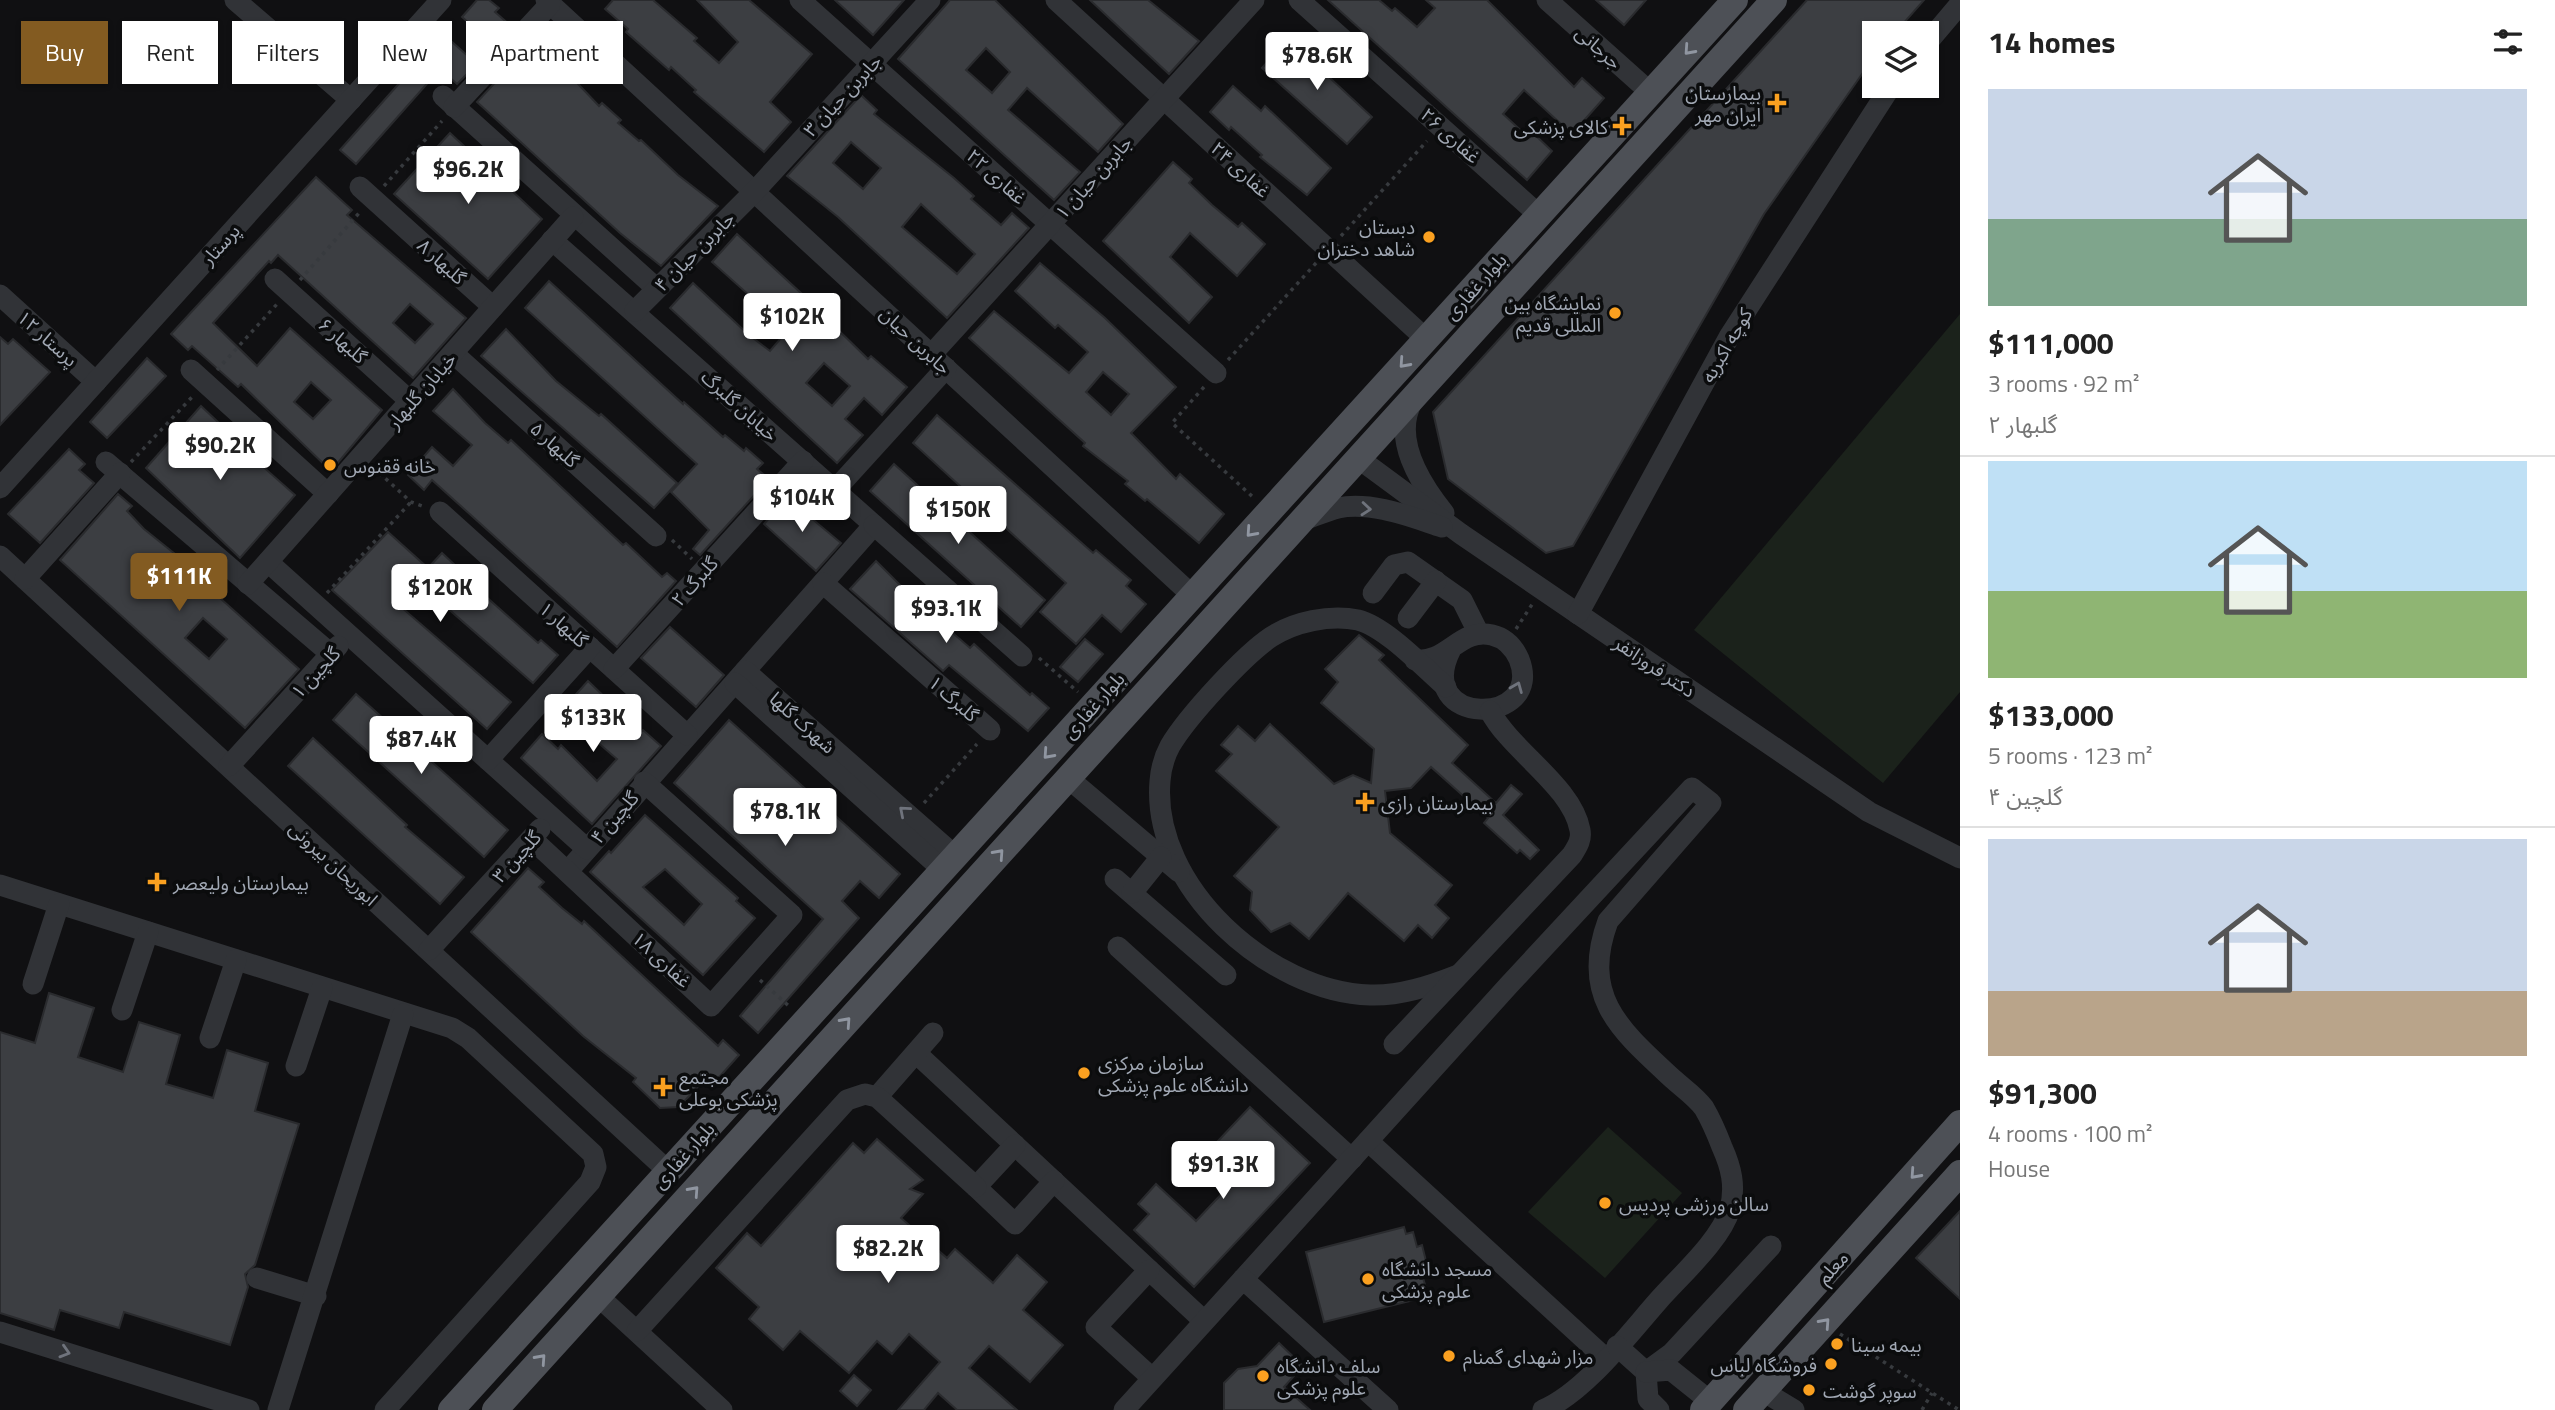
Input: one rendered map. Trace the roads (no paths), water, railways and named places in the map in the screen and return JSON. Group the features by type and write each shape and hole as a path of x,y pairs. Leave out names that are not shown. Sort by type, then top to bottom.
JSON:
{"main road":[{"name":"بلوار غفاری","path":"451,1410 1735,0"},
{"name":"بلوار غفاری","path":"495,1410 1774,0"},
{"name":"معلم","path":"1707,1406 1960,1123"},
{"name":"معلم","path":"1755,1401 1960,1173"}],"street":[{"path":"235,0 351,100"},
{"name":"پرستار","path":"0,488 441,0"},
{"name":"غفاری ۲۲","path":"800,0 1216,373"},
{"name":"جابربن حیان ۳","path":"755,191 930,0"},
{"name":"غفاری ۲۴","path":"1056,0 1426,339"},
{"name":"جابربن حیان ۱","path":"835,490 892,428 939,362 1050,224 1254,0"},
{"name":"غفاری ۲۶","path":"1299,0 1539,215"},
{"name":"جرجانی","path":"1547,0 1651,93"},
{"path":"548,2 448,102 573,217 656,288"},
{"name":"جابربن حیان","path":"548,2 1193,596"},
{"path":"1939,29 1960,4"},
{"name":"کوچه اکبریه","path":"1578,614 1729,337 1883,98"},
{"name":"گلبهار ۸","path":"360,187 493,307"},
{"name":"جابربن حیان ۴","path":"635,312 755,191"},
{"name":"خیابان گلبهار","path":"248,584 573,217"},
{"name":"خیابان گلبرگ","path":"552,240 1021,656"},
{"name":"گلبهار ۶","path":"275,279 410,401"},
{"name":"پرستار ۱۲","path":"0,295 96,382"},
{"name":"گلبهار ۵","path":"453,353 656,536"},
{"path":"191,370 328,494"},
{"path":"1419,391 1405,415 1410,453 1416,472 1432,498 1461,534"},
{"name":"دکتر فروزانفر","path":"1358,458 1461,534 1870,813 1960,858"},
{"name":"گلبرگ ۲","path":"614,669 803,461"},
{"path":"25,579 113,468 331,654"},
{"path":"1300,522 1339,508 1365,508 1404,514 1461,534"},
{"name":"گلبهار ۱","path":"440,512 687,735"},
{"path":"740,677 874,525"},
{"name":"ابوریحان بیرونی","path":"0,556 668,1171"},
{"path":"268,562 587,849"},
{"path":"1373,593 1394,565 1409,562 1462,600 1479,634"},
{"path":"1408,618 1436,582"},
{"name":"گلبرگ ۱","path":"823,583 990,730"},
{"path":"1185,877 1164,827 1160,783 1163,764 1172,743 1250,656 1271,637 1296,625 1341,619 1360,621 1415,660 1464,707 1490,711 1503,706 1519,687 1521,663 1507,642 1496,636 1479,634 1460,641 1432,660 1415,660"},
{"name":"گلچین ۱","path":"229,765 349,634"},
{"path":"488,760 590,647"},
{"path":"1446,687 1444,674 1451,649"},
{"name":"گلچین ۴","path":"568,871 740,677"},
{"name":"شهرک گلها","path":"740,677 911,818 949,863"},
{"name":"شهرک گلها","path":"740,677 949,863"},
{"path":"1394,1045 1458,975 1482,939 1572,855 1580,842 1580,829 1555,786 1500,730 1490,711"},
{"path":"1069,778 1185,877 1232,936 1254,953 1311,982 1369,995 1430,986 1458,975"},
{"name":"غفاری ۱۸","path":"568,871 711,1006 792,915 645,782"},
{"path":"1124,1410 1692,788 1711,803 1608,921 1599,946 1597,969 1602,998 1623,1030 1703,1107 1729,1165 1733,1188 1729,1211 1711,1240 1611,1352 1569,1394 1543,1410"},
{"name":"گلچین ۳","path":"429,950 551,817"},
{"path":"532,839 568,871"},
{"path":"1161,857 1124,886 1226,975"},
{"path":"0,885 452,1028 468,1038 593,1154 596,1167 590,1182 385,1410"},
{"path":"33,984 59,904"},
{"path":"122,1010 148,932"},
{"path":"1118,947 1352,1159"},
{"path":"210,1038 236,960"},
{"path":"296,1066 322,988"},
{"path":"278,1410 403,1014"},
{"path":"877,1097 933,1033"},
{"path":"916,1053 1204,1321"},
{"path":"637,1331 847,1100 865,1094 877,1097 1015,1224 1054,1181"},
{"path":"1368,1141 1611,1352 1646,1372 1671,1370 1707,1406"},
{"path":"976,1187 1015,1144"},
{"path":"1646,1372 1672,1353 1771,1246"},
{"path":"1149,1270 1096,1327 1152,1378"},
{"path":"257,1278 316,1296"},
{"path":"1243,1279 1388,1410"},
{"path":"598,1296 722,1410"},
{"path":"0,1332 249,1410"},
{"path":"1646,1372 1648,1399 1659,1410"},
{"path":"1755,1401 1794,1410"}],"place":[{"name":"بیمارستان ایران مهر","path":"1777,103"},
{"name":"کالای پزشکی","path":"1622,126"},
{"name":"دبستان شاهد دختران","path":"1429,237"},
{"name":"نمایشگاه بین المللی قدیم","path":"1615,313"},
{"name":"خانه ققنوس","path":"330,465"},
{"name":"بیمارستان رازی","path":"1365,802"},
{"name":"بیمارستان ولیعصر","path":"157,882"},
{"name":"سازمان مرکزی دانشگاه علوم پزشکی","path":"1084,1073"},
{"name":"مجتمع پزشکی بوعلی","path":"663,1087"},
{"name":"سالن ورزشی پردیس","path":"1605,1203"},
{"name":"مسجد دانشگاه علوم پزشکی","path":"1368,1279"},
{"name":"بیمه سینا","path":"1837,1344"},
{"name":"مزار شهدای گمنام","path":"1449,1356"},
{"name":"فروشگاه لباس","path":"1831,1364"},
{"name":"سلف دانشگاه علوم پزشکی","path":"1263,1376"},
{"name":"سوپر گوشت","path":"1809,1390"}]}
